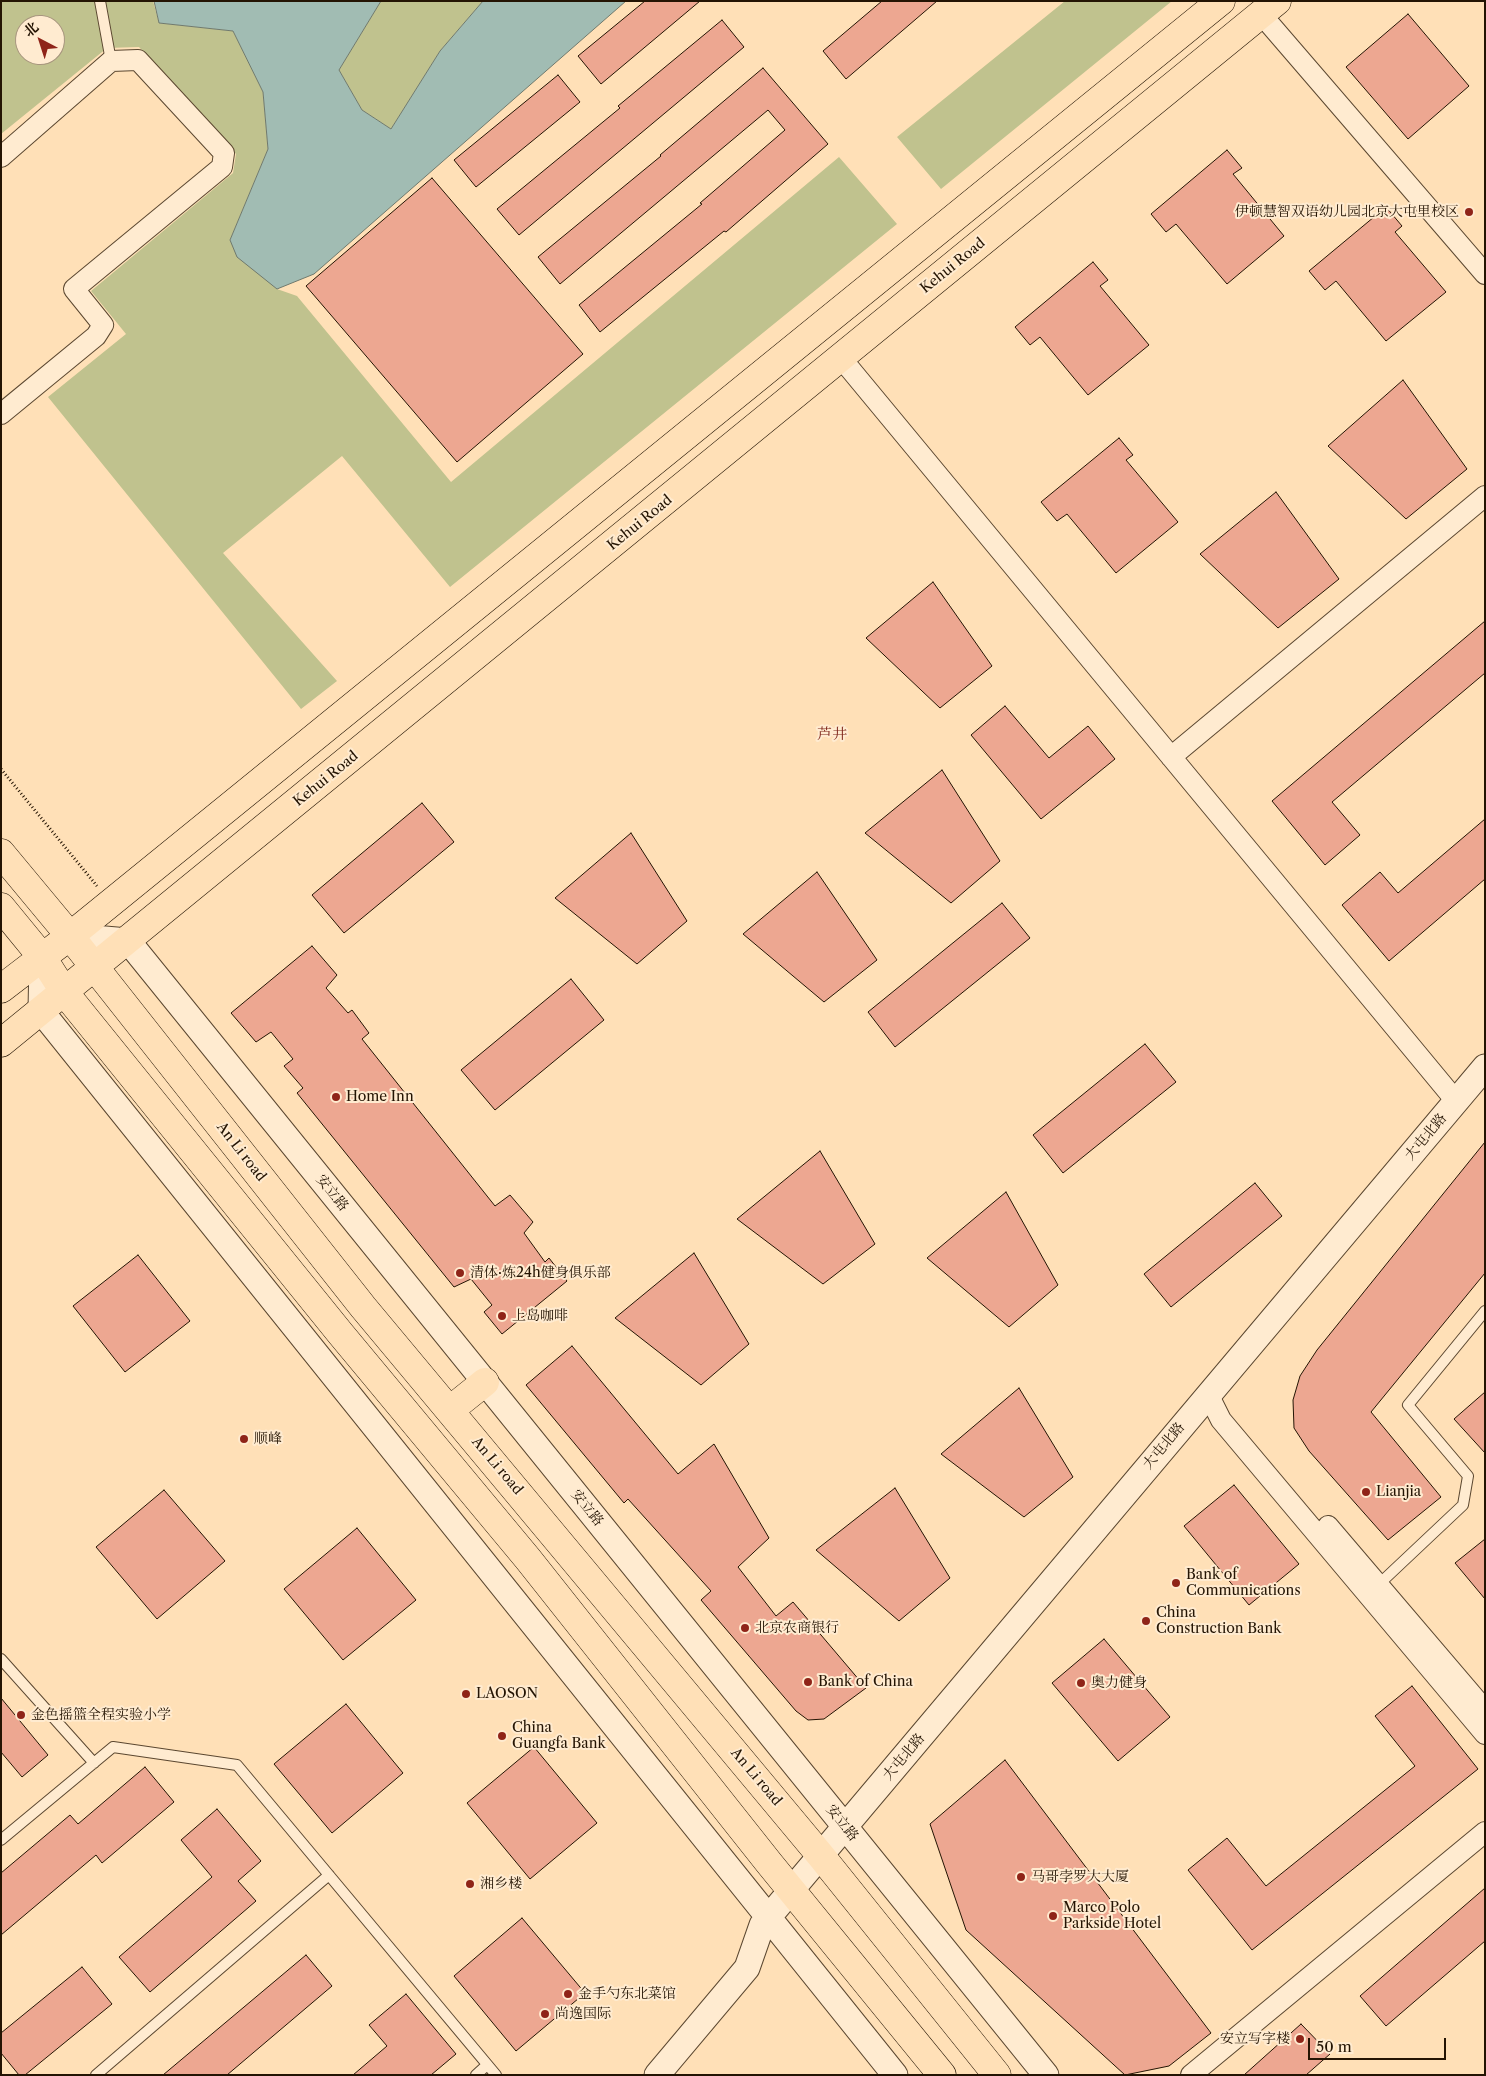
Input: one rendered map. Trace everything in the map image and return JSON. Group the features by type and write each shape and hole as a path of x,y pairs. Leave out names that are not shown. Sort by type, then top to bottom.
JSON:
{"main road":[{"path":"1,989 111,903 1221,1"},
{"name":"Kehui Road","path":"1,1043 1269,8"},
{"name":"An Li road","path":"1,853 70,936 363,1307 821,1856 997,2075"},
{"path":"1,907 42,958 65,992 340,1333 528,1559 791,1891 942,2075"},
{"path":"450,1410 485,1382"}],"street":[{"path":"1269,8 1485,274"},
{"path":"1,157 111,61 138,60 224,153 222,167 74,289 103,325 96,336 1,414"},
{"path":"841,358 1456,1102"},
{"path":"1171,757 1485,496"},
{"path":"70,936 128,941"},
{"name":"安立路","path":"128,941 1046,2075"},
{"path":"42,958 41,1012 895,2075"},
{"name":"大屯北路","path":"821,1856 1485,1067"},
{"path":"1208,1394 1221,1420 1485,1710"},
{"path":"1373,1589 1485,1734"},
{"path":"1191,2075 1485,1832"},
{"path":"657,2075 747,1968 762,1925 821,1856"}],"lane":[{"path":"100,1 111,61"},
{"path":"1373,1589 1463,1505 1468,1476 1408,1405 1485,1311"},
{"path":"1,1659 94,1763"},
{"path":"1,1840 113,1747 237,1765 496,2075"},
{"path":"96,2075 329,1875"},
{"path":"476,2075 487,2065"}],"path":[{"path":"1,768 111,903"}],"green space":[{"path":"1,1 153,1 159,23 233,31 263,92 268,149 230,240 277,289 297,296 451,482 839,157 897,224 450,587 342,456 223,553 337,681 301,709 48,397 126,334 91,291 233,173 236,154 139,47 107,48 1,134"},
{"path":"381,1 483,1 440,51 391,129 362,110 339,70"},
{"path":"1065,1 1172,1 941,189 897,137"}],"water":[{"path":"154,1 381,1 339,70 362,110 391,129 440,51 483,1 626,1 314,274 277,289 237,257 230,240 268,149 263,92 233,31 159,23"}],"building":[{"path":"645,1 700,1 601,84 578,56"},
{"path":"882,1 937,1 846,79 823,51"},
{"path":"1408,14 1469,86 1408,139 1346,67"},
{"path":"722,20 744,47 519,235 497,209 620,108 618,106"},
{"path":"763,68 828,144 726,232 724,231 600,332 579,305 702,204 700,203 785,130 768,110 560,284 538,257 661,156"},
{"path":"558,75 580,102 476,187 454,160"},
{"path":"1227,150 1242,168 1233,174 1284,236 1227,284 1176,224 1166,232 1151,214"},
{"path":"432,178 583,354 457,462 306,286"},
{"path":"1386,207 1402,226 1395,232 1446,292 1386,341 1336,281 1325,290 1309,271"},
{"path":"1093,262 1108,280 1100,286 1149,345 1088,395 1040,337 1030,345 1015,327"},
{"path":"1403,380 1467,469 1406,519 1328,446"},
{"path":"1119,438 1133,455 1126,460 1178,522 1116,573 1067,514 1057,521 1041,502"},
{"path":"1276,492 1339,579 1278,628 1200,554"},
{"path":"933,582 992,666 940,708 866,638"},
{"path":"1485,621 1485,673 1332,802 1360,835 1325,865 1272,801"},
{"path":"1005,706 1049,758 1088,726 1115,759 1041,819 971,735"},
{"path":"942,770 1000,861 951,903 865,833"},
{"path":"422,803 454,842 344,933 312,895"},
{"path":"1485,819 1485,879 1389,961 1342,905 1380,872 1398,893"},
{"path":"631,833 687,921 637,964 555,898"},
{"path":"817,872 877,960 824,1002 743,934"},
{"path":"1002,903 1030,938 895,1047 868,1012"},
{"path":"312,946 337,975 326,988 348,1013 352,1010 369,1033 362,1039 495,1206 510,1195 533,1222 524,1233 545,1262 549,1258 567,1281 502,1334 484,1312 492,1305 471,1279 454,1287 297,1093 303,1088 284,1066 293,1059 271,1032 256,1042 231,1013"},
{"path":"571,979 604,1020 495,1110 461,1070"},
{"path":"1145,1044 1176,1082 1063,1173 1033,1135"},
{"path":"1485,1142 1485,1273 1371,1412 1441,1497 1388,1540 1309,1451 1294,1428 1293,1400 1300,1376 1317,1350"},
{"path":"820,1151 875,1244 823,1284 737,1219"},
{"path":"1255,1183 1282,1216 1171,1307 1144,1274"},
{"path":"1006,1192 1058,1285 1009,1327 927,1258"},
{"path":"694,1253 749,1344 701,1385 615,1318"},
{"path":"138,1255 190,1321 125,1372 73,1306"},
{"path":"572,1346 678,1474 714,1444 769,1538 738,1567 776,1616 793,1602 866,1688 824,1719 808,1720 796,1711 701,1600 711,1591 628,1499 624,1503 526,1385"},
{"path":"1019,1388 1073,1477 1024,1517 941,1454"},
{"path":"1485,1392 1485,1453 1454,1419"},
{"path":"1234,1485 1299,1564 1249,1605 1184,1526"},
{"path":"895,1488 950,1578 899,1621 816,1550"},
{"path":"164,1490 225,1561 157,1619 96,1547"},
{"path":"357,1528 416,1600 343,1660 284,1589"},
{"path":"1485,1539 1485,1599 1455,1563"},
{"path":"1104,1639 1170,1717 1118,1761 1052,1683"},
{"path":"1412,1686 1478,1769 1252,1950 1188,1870 1227,1838 1266,1886 1415,1766 1375,1716"},
{"path":"1,1698 48,1755 22,1777 1,1752"},
{"path":"346,1704 403,1773 332,1833 274,1764"},
{"path":"534,1747 597,1823 530,1879 467,1803"},
{"name":"马哥孛罗大大厦","path":"1005,1760 1211,2033 1169,2066 1125,2075 966,1930 930,1824"},
{"path":"145,1767 174,1802 102,1863 96,1855 1,1935 1,1873 70,1815 78,1824"},
{"path":"217,1809 261,1861 238,1881 256,1901 150,1992 119,1957 212,1877 181,1840"},
{"path":"1485,1888 1485,1941 1386,2026 1360,1996"},
{"path":"522,1918 585,1993 516,2051 454,1976"},
{"path":"306,1955 332,1986 227,2075 163,2075"},
{"path":"82,1967 112,2004 25,2075 19,2075 1,2053 1,2033"},
{"path":"406,1994 456,2054 431,2075 353,2075 387,2046 369,2025"},
{"name":"安立写字楼","path":"1301,2024 1330,2054 1306,2075 1244,2075"}],"place":[{"name":"伊顿慧智双语幼儿园北京大屯里校区","path":"1469,212"},
{"name":"Home Inn","path":"336,1097"},
{"name":"清体·炼24h健身俱乐部","path":"460,1273"},
{"name":"上岛咖啡","path":"502,1316"},
{"name":"顺峰","path":"244,1439"},
{"name":"Lianjia","path":"1366,1492"},
{"name":"Bank of Communications","path":"1176,1583"},
{"name":"China Construction Bank","path":"1146,1621"},
{"name":"北京农商银行","path":"745,1628"},
{"name":"Bank of China","path":"808,1682"},
{"name":"奥力健身","path":"1081,1683"},
{"name":"LAOSON","path":"466,1694"},
{"name":"金色摇篮全程实验小学","path":"21,1715"},
{"name":"China Guangfa Bank","path":"502,1736"},
{"name":"马哥孛罗大大厦","path":"1021,1877"},
{"name":"湘乡楼","path":"470,1884"},
{"name":"Marco Polo Parkside Hotel","path":"1053,1916"},
{"name":"金手勺东北菜馆","path":"568,1994"},
{"name":"尚逸国际","path":"545,2014"},
{"name":"安立写字楼","path":"1300,2039"}],"district":[{"name":"芦井","path":"832,735"}]}
